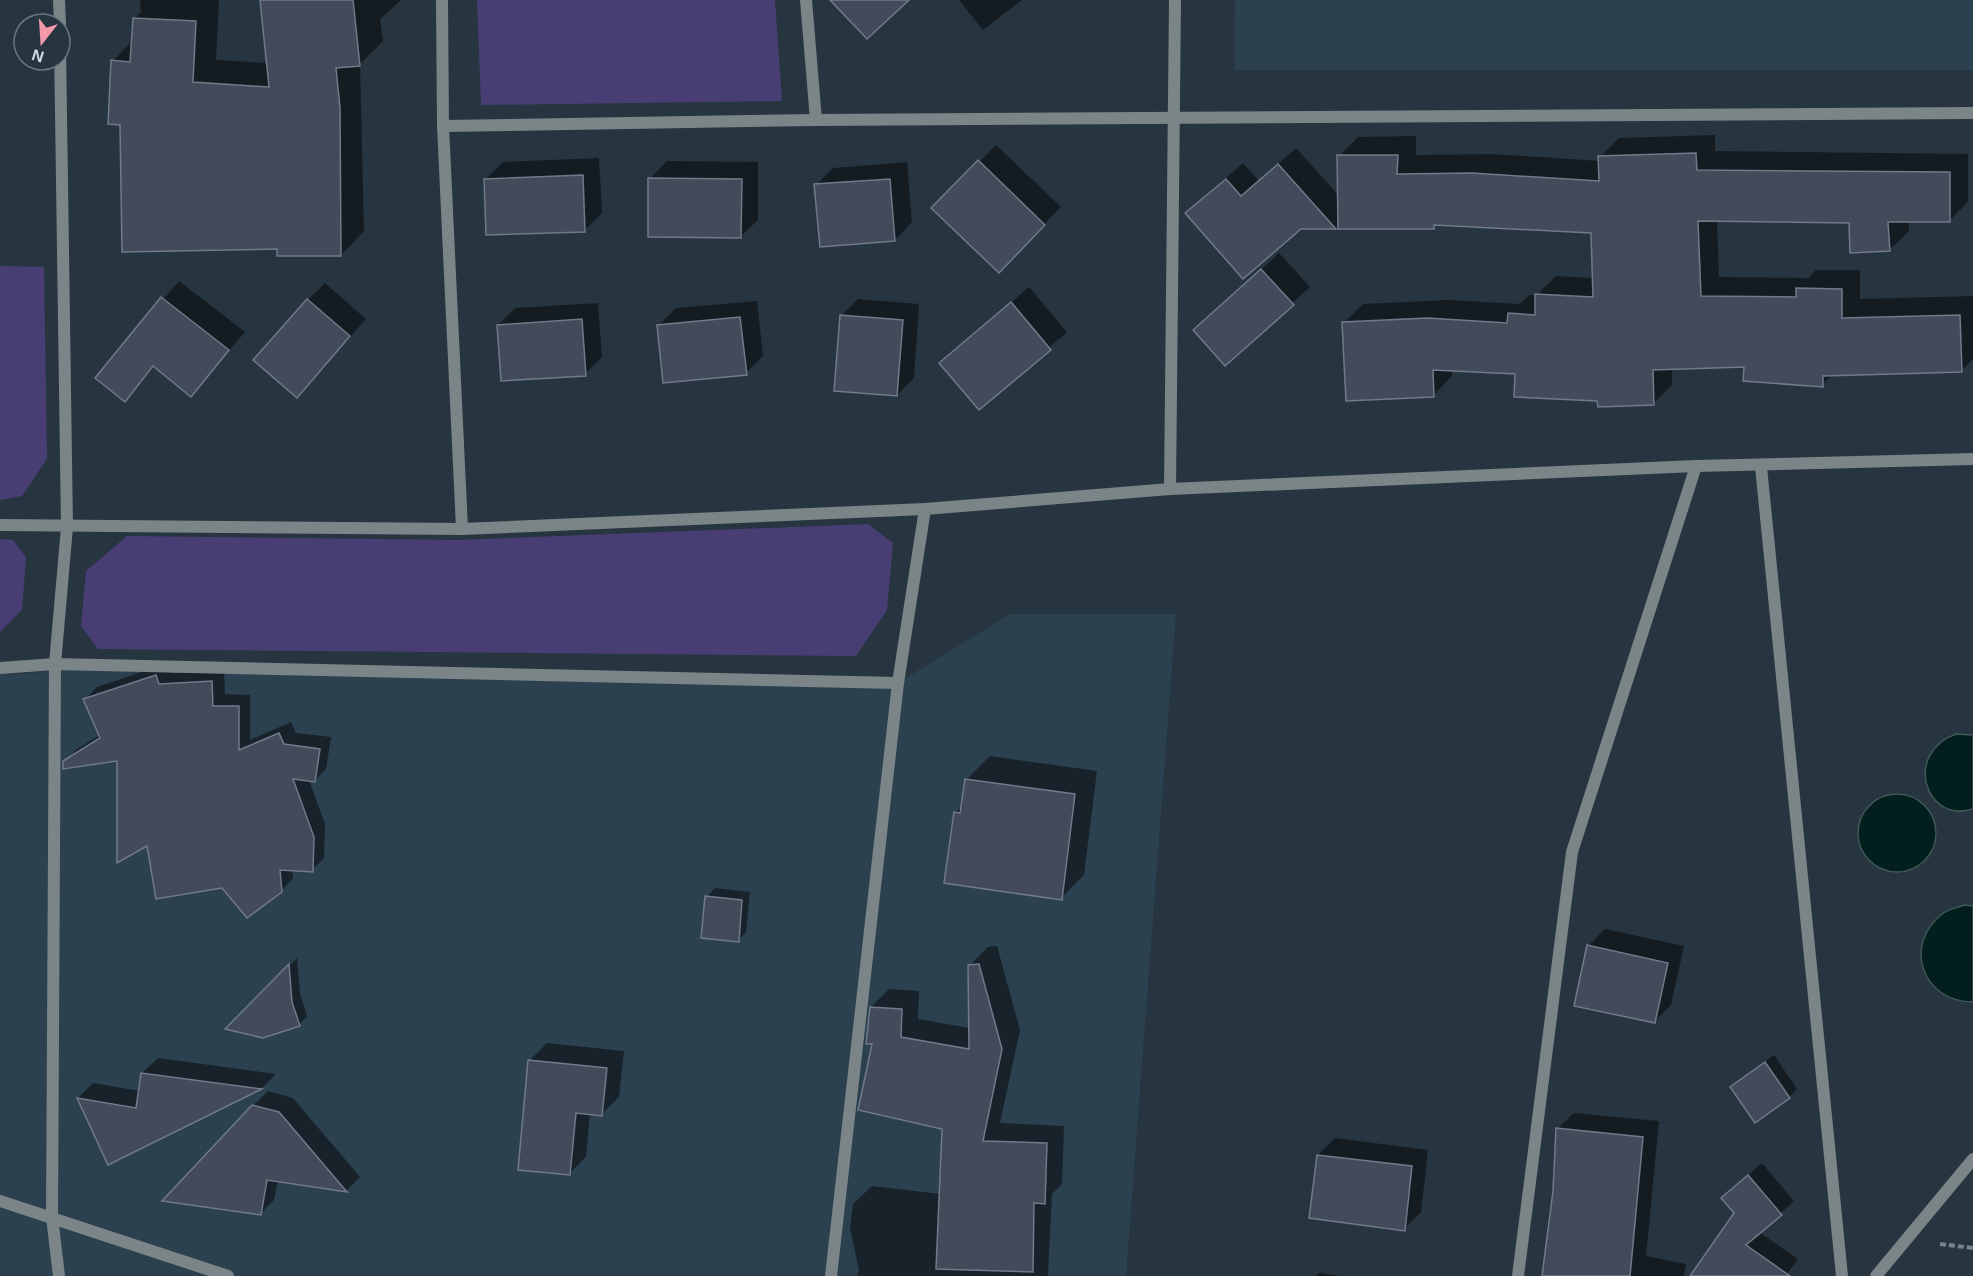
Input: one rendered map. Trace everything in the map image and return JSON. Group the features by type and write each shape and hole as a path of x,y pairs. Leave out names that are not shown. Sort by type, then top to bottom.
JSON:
{"street":[{"path":"442,0 443,126 462,529"},
{"path":"806,0 816,120"},
{"path":"1170,489 1175,0"},
{"path":"59,1276 52,1217 55,664 67,527 60,72"},
{"path":"443,126 816,120 1172,120 1973,113"},
{"path":"0,525 462,529 925,509 1170,489 1696,466 1973,459"},
{"path":"1518,1276 1572,852 1696,466"},
{"path":"1761,466 1842,1276"},
{"path":"831,1276 898,683 925,509"},
{"path":"0,668 55,664 898,683"},
{"path":"1876,1276 1973,1159"},
{"path":"0,1201 228,1276"}],"shaded area":[{"path":"477,0 775,0 782,101 481,105"},
{"path":"1235,0 1973,0 1973,70 1234,70"},
{"path":"0,266 44,267 47,459 22,496 0,500"},
{"path":"868,524 893,543 887,610 856,656 98,649 81,626 86,571 127,536 459,540"},
{"path":"0,539 13,540 26,557 22,610 0,632"},
{"path":"1010,614 1176,614 1126,1276 0,1276 0,673 25,674 61,669 890,688"},
{"path":"1956,734 1973,735 1973,809 1956,811 1943,806 1933,797 1927,784 1925,770 1930,756 1940,743"},
{"path":"1897,794 1912,797 1924,806 1933,818 1936,833 1933,848 1924,860 1912,869 1897,872 1882,869 1870,860 1861,848 1858,833 1861,818 1870,806 1882,797"},
{"path":"1964,905 1973,906 1973,1002 1956,1000 1941,993 1931,983 1924,970 1921,956 1923,941 1930,927 1944,912"}],"building":[{"path":"260,0 353,0 360,66 336,68 340,108 341,256 277,256 277,249 122,252 120,125 108,124 111,60 130,62 133,18 196,21 193,82 269,87"},
{"path":"830,0 909,0 867,39"},
{"path":"1696,153 1697,170 1950,172 1950,222 1888,222 1890,251 1850,253 1849,223 1698,221 1701,296 1796,297 1796,288 1842,289 1842,318 1960,315 1962,372 1823,376 1823,387 1743,381 1744,367 1653,370 1654,405 1598,407 1597,401 1514,397 1515,374 1433,370 1434,397 1346,401 1342,322 1428,318 1507,323 1508,313 1535,315 1535,294 1593,297 1591,233 1434,225 1434,229 1338,229 1337,155 1398,155 1397,174 1472,173 1599,181 1598,156"},
{"path":"978,160 1045,225 999,273 931,208"},
{"path":"1278,164 1336,229 1301,229 1243,279 1185,213 1226,179 1241,196"},
{"path":"583,175 585,232 486,235 484,179"},
{"path":"648,178 742,179 741,238 648,237"},
{"path":"890,179 895,241 820,247 814,184"},
{"path":"1261,269 1294,305 1225,366 1193,330"},
{"path":"161,297 229,350 191,397 153,366 125,402 95,378"},
{"path":"307,299 350,336 297,398 253,360"},
{"path":"1011,302 1051,350 979,410 939,363"},
{"path":"840,315 903,320 897,396 834,391"},
{"path":"740,317 747,375 663,383 657,325"},
{"path":"582,319 586,376 501,381 497,325"},
{"path":"156,675 159,684 212,681 213,706 239,706 239,750 279,733 284,744 320,749 315,782 293,779 314,837 313,872 280,870 282,892 247,918 222,888 156,899 147,846 117,863 117,761 63,769 63,761 100,738 83,699"},
{"path":"965,779 1075,794 1062,900 944,883 954,812 960,813"},
{"path":"705,896 742,900 739,942 701,938"},
{"path":"1587,945 1668,963 1655,1023 1574,1006"},
{"path":"289,964 292,1002 300,1026 263,1038 225,1029"},
{"path":"979,964 1002,1049 983,1141 1047,1143 1045,1204 1034,1203 1033,1272 936,1269 942,1129 858,1110 872,1044 866,1044 870,1007 902,1009 901,1037 969,1049 968,965"},
{"path":"528,1060 607,1068 602,1116 576,1113 570,1175 518,1170"},
{"path":"1765,1062 1790,1098 1755,1123 1730,1087"},
{"path":"141,1073 262,1089 108,1165 77,1098 136,1108"},
{"path":"252,1105 279,1112 347,1192 267,1180 261,1215 162,1201"},
{"path":"1556,1128 1643,1137 1630,1276 1542,1276 1553,1191"},
{"path":"1317,1155 1412,1166 1405,1231 1309,1218"},
{"path":"1748,1175 1782,1215 1746,1245 1790,1276 1690,1276 1734,1213 1721,1198"}]}
